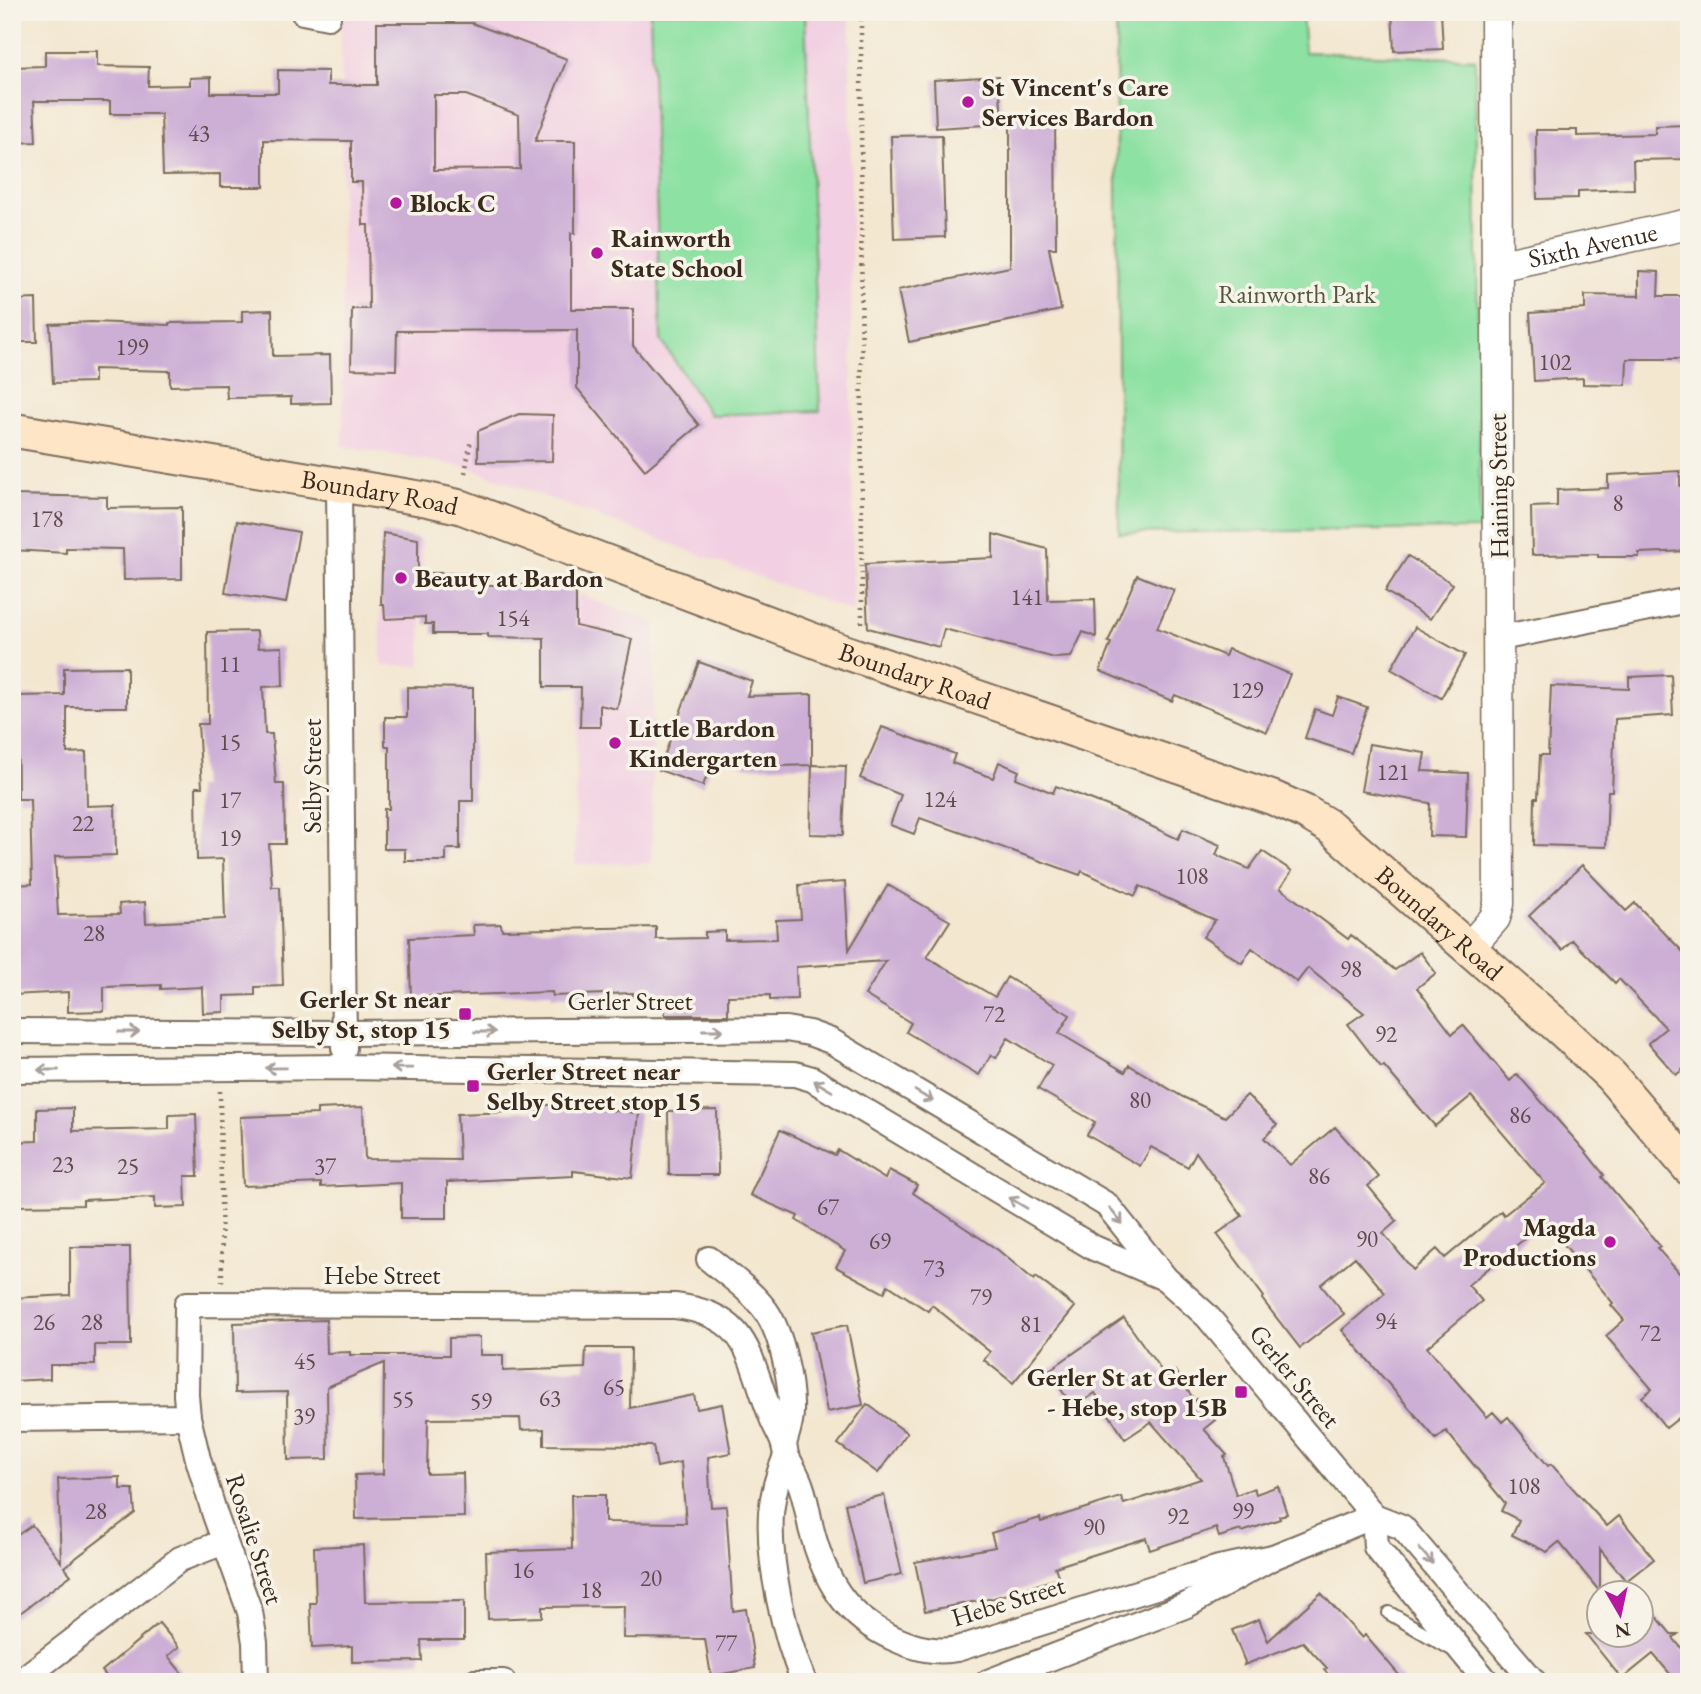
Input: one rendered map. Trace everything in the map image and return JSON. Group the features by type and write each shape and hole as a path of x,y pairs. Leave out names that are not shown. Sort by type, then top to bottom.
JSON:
{"main road":[{"name":"Boundary Road","path":"12,430 425,499 492,517 838,650 1273,798 1305,812 1330,827 1562,1030 1611,1076 1689,1168"}],"street":[{"path":"303,12 328,17"},
{"name":"Haining Street","path":"1469,948 1495,918 1499,904 1496,12"},
{"name":"Sixth Avenue","path":"1497,266 1689,224"},
{"name":"Selby Street","path":"339,485 344,1067"},
{"path":"1500,638 1689,600"},
{"name":"Gerler Street","path":"12,1031 344,1033 786,1030 809,1033 831,1041 1107,1205 1166,1279 1207,1316 1374,1516 1402,1527 1534,1682"},
{"name":"Gerler Street","path":"12,1070 344,1067 795,1074 812,1079 1094,1248 1166,1279"},
{"path":"709,1259 758,1301 777,1334 790,1400 790,1420 771,1513 773,1552 787,1627 804,1682"},
{"name":"Hebe Street","path":"188,1417 187,1304 665,1306 698,1310 724,1322 743,1341 801,1485 820,1558 839,1596 874,1629 900,1641 931,1651 966,1647 1171,1582 1273,1558"},
{"path":"12,1419 188,1417"},
{"name":"Rosalie Street","path":"188,1417 224,1542 250,1612 255,1642 256,1682"},
{"path":"1374,1516 1376,1547 1487,1682"},
{"name":"Hebe Street","path":"988,1682 1187,1605 1273,1558 1374,1516"},
{"path":"19,1682 180,1559 224,1542"},
{"path":"474,1682 503,1682"}],"lane":[{"path":"1389,1613 1468,1659"}],"path":[{"path":"861,12 862,626"},
{"path":"465,473 471,440"},
{"path":"220,1069 222,1304"}],"shaded area":[{"name":"Rainworth State School","path":"341,12 850,12 853,612 466,467 343,446"},
{"path":"380,533 422,540 421,666 381,666"},
{"name":"Little Bardon Kindergarten","path":"579,594 655,623 651,863 575,864"}],"green space":[{"path":"650,12 805,12 820,411 710,415 661,340"},
{"name":"Rainworth Park","path":"1116,12 1302,12 1305,52 1475,59 1480,529 1119,533"}],"building":[{"path":"1392,12 1441,12 1443,49 1394,51"},
{"path":"377,23 472,23 567,59 535,141 575,141 575,233 571,233 571,309 633,309 633,346 699,425 645,470 577,388 577,330 397,331 396,370 351,369 352,309 369,309 368,225 363,225 362,182 351,182 351,141 264,140 264,187 220,187 220,174 163,175 161,114 110,114 110,101 34,101 36,142 12,143 12,67 45,66 45,51 97,51 97,66 149,67 148,86 190,85 190,78 211,77 211,93 278,93 278,70 328,71 328,85 377,85","holes":["434,95 466,95 519,115 520,169 434,170"]},
{"name":"St Vincent's Care Services Bardon","path":"999,76 1002,124 936,128 934,80"},
{"path":"1010,116 1055,116 1056,248 1049,248 1061,310 909,342 898,290 1010,267"},
{"path":"1689,125 1689,159 1633,160 1634,189 1578,191 1578,198 1537,199 1536,130 1577,130 1577,136 1655,134 1655,126"},
{"path":"942,135 945,237 894,239 891,136"},
{"path":"1639,271 1659,272 1658,296 1688,296 1687,359 1627,359 1626,385 1583,384 1583,378 1534,381 1530,313 1585,309 1585,295 1639,296"},
{"path":"36,299 37,342 12,342 12,300"},
{"path":"272,310 273,356 330,355 331,403 291,404 291,397 227,398 226,385 170,386 170,371 94,369 94,382 53,383 50,324 91,322 169,325 242,322 242,311"},
{"path":"519,414 553,415 552,461 478,462 478,431"},
{"path":"1680,471 1680,486 1689,486 1689,551 1639,553 1639,557 1598,557 1598,554 1532,555 1531,507 1557,506 1557,490 1608,488 1608,475"},
{"path":"12,495 107,497 107,508 182,507 182,579 124,580 123,549 66,548 66,553 12,550"},
{"path":"237,521 299,532 286,603 225,593"},
{"path":"383,533 418,539 418,573 471,573 471,585 544,585 544,579 576,593 576,626 632,639 617,709 600,705 600,727 580,727 581,687 544,687 544,638 433,634 433,624 425,624 425,617 385,619 384,604 381,604"},
{"path":"993,534 1047,549 1048,600 1095,599 1096,637 1083,632 1071,657 1055,658 944,629 939,647 868,628 865,564 993,558"},
{"path":"1408,556 1453,584 1430,619 1385,591"},
{"path":"1137,575 1174,590 1157,628 1225,656 1228,649 1290,674 1267,732 1175,695 1172,701 1100,671 1111,643 1108,642"},
{"path":"1415,627 1465,655 1441,698 1391,669"},
{"path":"257,631 258,648 282,647 283,686 263,687 265,734 272,734 276,784 284,784 285,844 269,844 272,887 280,887 283,986 255,987 255,995 224,996 224,1012 203,1013 202,987 104,987 104,1011 68,1012 68,992 12,995 12,885 32,884 30,799 18,799 17,696 64,695 64,668 127,667 127,707 67,707 67,753 86,752 87,806 115,805 116,855 55,857 58,915 120,914 119,904 145,902 146,923 225,919 223,859 197,860 196,787 202,787 198,724 208,724 207,632"},
{"path":"699,662 752,681 747,696 812,694 812,765 748,767 714,755 703,786 659,770"},
{"path":"1671,675 1673,715 1615,719 1606,847 1534,845 1535,798 1538,798 1540,755 1548,755 1551,686 1629,689 1629,677"},
{"path":"407,687 473,688 473,801 460,801 460,849 446,849 446,861 405,861 405,849 384,849 384,809 389,809 389,746 385,746 385,717 407,717"},
{"path":"1338,697 1367,707 1351,753 1305,738 1315,709 1332,715"},
{"path":"882,727 955,754 952,763 993,778 999,762 1019,771 1016,778 1053,793 1056,786 1108,806 1178,839 1183,829 1220,845 1216,855 1249,869 1262,851 1292,871 1280,888 1348,939 1351,935 1395,970 1420,952 1436,973 1417,988 1452,1034 1463,1025 1510,1081 1517,1074 1585,1151 1604,1175 1602,1177 1660,1246 1657,1248 1689,1284 1689,1410 1666,1428 1642,1397 1652,1389 1606,1336 1624,1320 1611,1305 1613,1303 1545,1222 1468,1285 1482,1301 1427,1347 1487,1417 1493,1412 1502,1422 1508,1417 1548,1466 1551,1464 1607,1526 1619,1516 1654,1559 1630,1578 1624,1578 1600,1549 1600,1578 1589,1578 1559,1542 1547,1552 1512,1535 1519,1520 1501,1511 1505,1503 1446,1431 1436,1439 1342,1330 1385,1293 1355,1257 1321,1285 1344,1314 1300,1348 1217,1234 1242,1216 1196,1152 1188,1167 1151,1147 1140,1166 1087,1135 1095,1122 1038,1089 1052,1065 1008,1038 996,1058 991,1055 979,1075 906,1032 911,1023 865,995 886,961 796,967 797,999 770,1000 770,995 728,996 728,1015 665,1015 665,996 633,997 633,993 553,996 552,992 411,997 409,938 474,935 473,925 501,924 502,930 656,927 656,939 705,938 705,932 725,931 725,940 777,939 776,920 801,919 799,885 845,882 849,950 888,885 950,921 927,957 995,997 1007,977 1070,1015 1059,1033 1125,1072 1129,1065 1183,1097 1225,1117 1247,1095 1277,1125 1264,1138 1290,1165 1335,1127 1379,1177 1368,1186 1397,1221 1383,1233 1413,1270 1437,1249 1445,1258 1501,1211 1504,1215 1545,1183 1471,1096 1435,1126 1384,1066 1381,1067 1348,1024 1364,1013 1308,968 1297,982 1252,948 1242,963 1203,937 1215,920 1140,886 1135,896 1082,871 1080,875 920,818 914,834 890,825 901,795 860,778"},
{"path":"1369,744 1425,753 1422,771 1468,773 1466,837 1429,836 1430,803 1361,791"},
{"path":"812,765 846,766 843,835 810,834"},
{"path":"1582,865 1626,911 1635,903 1689,958 1689,1064 1676,1075 1648,1043 1666,1028 1619,979 1615,983 1572,940 1562,950 1529,916"},
{"path":"536,1105 571,1105 639,1113 632,1178 573,1171 573,1176 447,1182 447,1218 401,1218 401,1183 321,1187 321,1183 243,1186 240,1117 317,1114 317,1109 363,1107 365,1159 459,1160 457,1114 536,1111"},
{"path":"73,1108 73,1131 169,1129 169,1115 196,1114 198,1176 185,1176 186,1207 155,1208 155,1197 83,1200 83,1205 12,1206 12,1142 37,1141 37,1109"},
{"path":"717,1110 718,1175 669,1175 668,1111"},
{"path":"780,1130 835,1155 838,1150 885,1179 889,1170 917,1185 913,1193 998,1250 1034,1280 1036,1277 1075,1307 1013,1383 984,1360 990,1352 932,1305 928,1311 888,1285 884,1293 836,1267 845,1251 796,1220 798,1216 750,1195"},
{"path":"70,1247 130,1247 131,1345 95,1345 95,1365 50,1365 50,1379 12,1381 12,1298 70,1295"},
{"path":"1124,1318 1166,1377 1175,1371 1195,1401 1197,1399 1215,1420 1204,1429 1227,1455 1224,1457 1236,1495 1254,1488 1256,1494 1278,1486 1287,1514 1242,1532 1241,1530 1219,1537 1216,1528 1150,1550 1146,1538 1055,1567 1059,1578 994,1598 925,1611 915,1562 995,1547 991,1533 1040,1518 1041,1522 1121,1497 1124,1504 1201,1479 1151,1422 1125,1439 1095,1393 1074,1408 1048,1371"},
{"path":"326,1320 327,1353 449,1355 449,1338 480,1337 480,1355 503,1355 503,1371 585,1368 586,1348 631,1348 630,1408 694,1395 697,1409 722,1404 731,1453 708,1457 711,1507 726,1506 733,1611 746,1609 755,1668 711,1676 705,1639 623,1638 624,1606 542,1607 542,1617 488,1619 486,1552 572,1549 571,1495 605,1495 605,1522 686,1523 681,1462 657,1467 653,1446 544,1445 544,1429 521,1430 520,1418 428,1419 427,1474 463,1473 464,1517 356,1519 355,1475 383,1474 384,1363 327,1387 328,1459 288,1460 287,1392 235,1393 234,1323"},
{"path":"847,1325 863,1405 827,1412 811,1332"},
{"path":"867,1404 907,1433 878,1473 838,1444"},
{"path":"120,1477 120,1489 133,1489 135,1513 64,1567 71,1575 12,1619 12,1539 32,1525 61,1562 58,1479"},
{"path":"884,1495 902,1574 863,1583 845,1504"},
{"path":"363,1545 365,1602 464,1601 464,1640 421,1640 422,1661 352,1662 352,1646 312,1648 310,1603 316,1603 314,1547"},
{"path":"1321,1593 1362,1638 1365,1635 1405,1682 1335,1682 1324,1670 1327,1668 1303,1642 1244,1665 1232,1630 1259,1619 1268,1641"},
{"path":"1656,1616 1671,1634 1678,1634 1673,1638 1689,1657 1689,1682 1677,1682 1653,1654 1622,1679 1597,1648 1656,1648"},
{"path":"159,1623 179,1647 168,1656 189,1682 111,1682 102,1671"}],"place":[{"name":"St Vincent's Care Services Bardon","path":"968,102"},
{"name":"Block C","path":"396,203"},
{"name":"Rainworth State School","path":"597,253"},
{"name":"Beauty at Bardon","path":"401,578"},
{"name":"Little Bardon Kindergarten","path":"615,743"},
{"name":"Gerler St near Selby St, stop 15","path":"465,1014"},
{"name":"Gerler Street near Selby Street stop 15","path":"473,1086"},
{"name":"Magda Productions","path":"1610,1242"},
{"name":"Gerler St at Gerler - Hebe, stop 15B","path":"1241,1392"}]}
